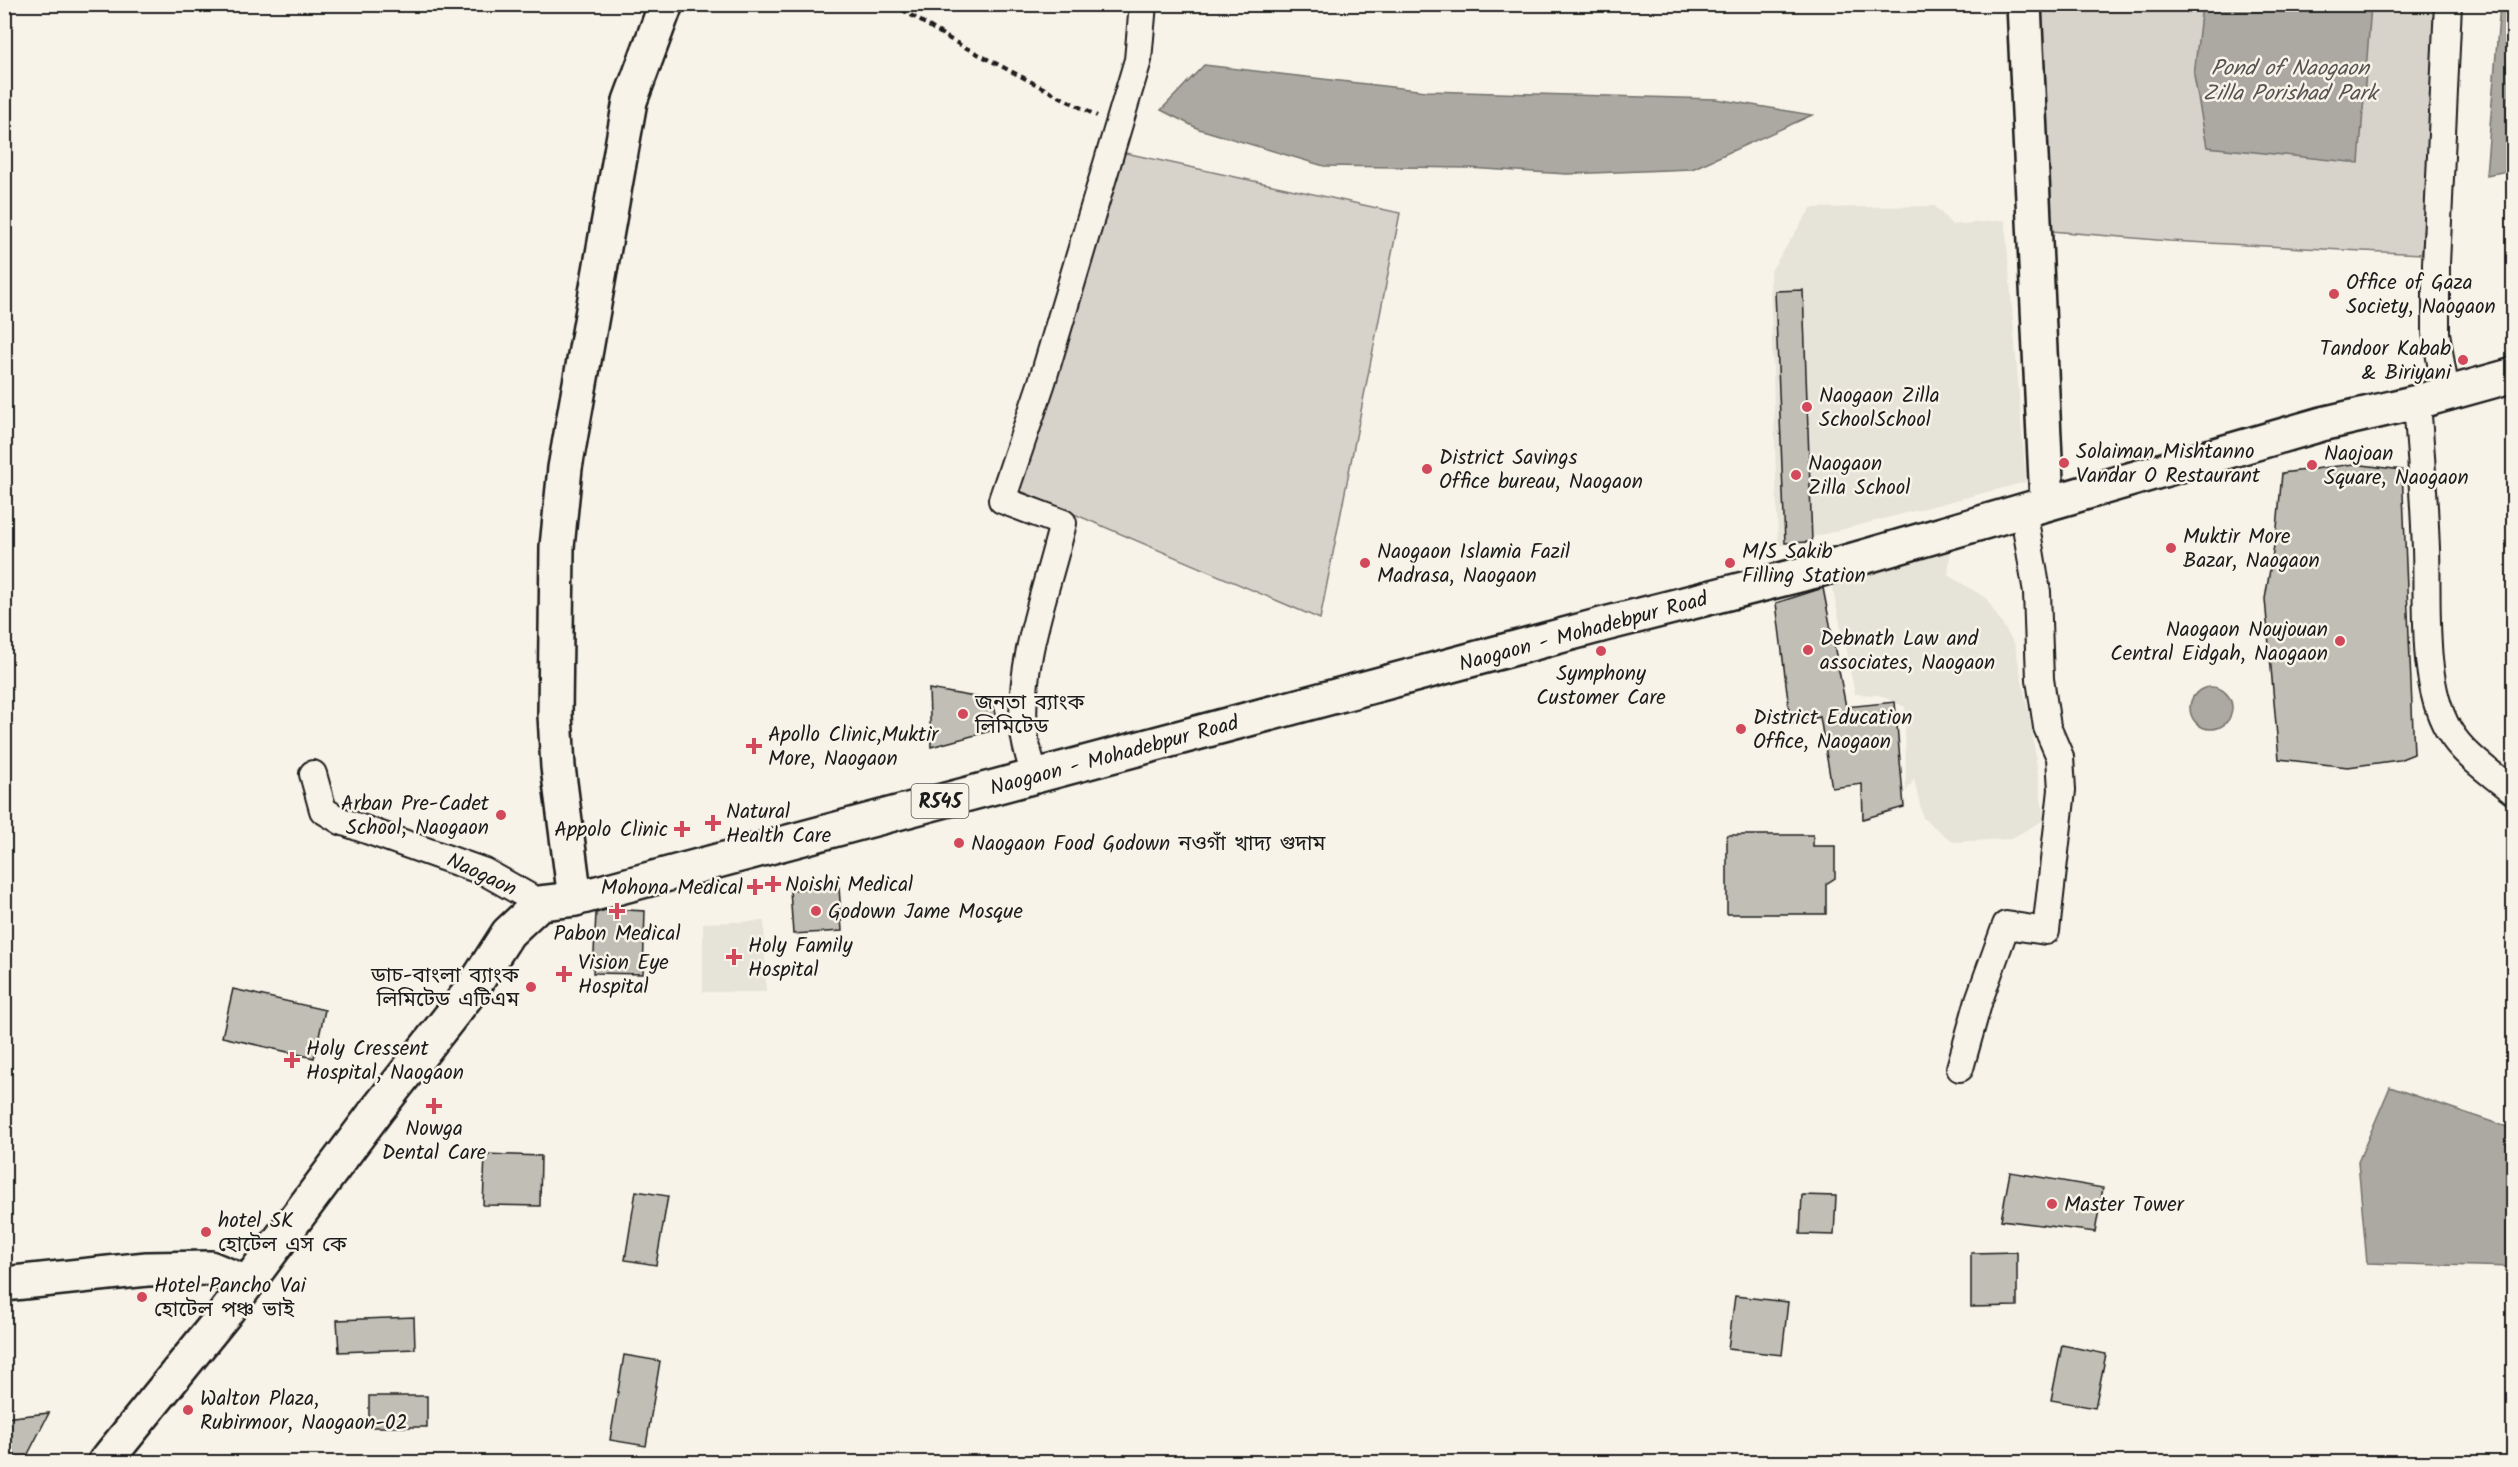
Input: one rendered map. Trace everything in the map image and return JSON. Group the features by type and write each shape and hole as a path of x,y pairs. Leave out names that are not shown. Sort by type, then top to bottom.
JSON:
{"main road":[{"path":"575,899 558,767 555,715 557,547 569,447 630,101 666,4"},
{"path":"2024,4 2035,505"},
{"name":"R545","path":"2035,505 2322,424 2514,375"},
{"name":"Naogaon - Mohadebpur Road","path":"540,903 575,899 1605,624 1815,571 2035,505"},
{"path":"105,1462 247,1283 377,1110 472,989 508,933 540,903"},
{"path":"4,1284 168,1269 210,1268 247,1283"}],"street":[{"path":"1035,776 1024,734 1023,694 1034,635 1063,523 1002,500 1042,382 1138,60 1143,4"},
{"path":"2448,4 2436,264 2436,333 2424,495 2430,654 2438,703 2447,727 2459,745 2514,792"},
{"path":"1960,1068 1983,990 2006,925 2046,931 2062,790 2060,757 2047,728 2040,679 2035,505"},
{"name":"Naogaon","path":"313,774 323,810 341,821 485,872 540,903"}],"path":[{"path":"893,4 953,41 1048,89 1118,128"}],"shaded area":[{"path":"2041,5 2439,5 2422,254 2169,241 2051,231 2041,50"},
{"path":"1121,152 1400,213 1320,619 1018,490"},
{"path":"1935,206 1952,225 2005,220 2026,482 1778,546 1770,272 1811,208"},
{"path":"1951,546 1948,575 1986,598 2015,645 2032,730 2044,820 2010,839 1953,842 1923,818 1914,779 1906,792 1905,707 1879,695 1855,694 1830,576"},
{"name":"Holy Family Hospital","path":"764,921 766,992 703,992 703,923"}],"water":[{"name":"Pond of Naogaon Zilla Porishad Park","path":"2202,5 2371,5 2359,163 2207,147 2194,76"},
{"path":"2500,5 2513,5 2513,170 2486,175"},
{"path":"1204,65 1426,91 1716,99 1812,115 1692,169 1567,174 1468,168 1324,166 1199,129 1161,110"},
{"path":"2211,687 2226,693 2232,708 2226,723 2211,729 2196,723 2190,708 2196,693"},
{"path":"2390,1087 2513,1129 2513,1267 2367,1263 2358,1162"}],"building":[{"name":"Naogaon Zilla School","path":"1803,290 1812,542 1785,543 1775,291"},
{"name":"Naogaon Noujouan Central Eidgah, Naogaon","path":"2354,464 2402,470 2414,754 2399,760 2348,767 2279,759 2265,599 2277,528 2282,473"},
{"path":"1823,588 1846,707 1895,702 1904,807 1863,819 1862,784 1832,788 1820,717 1791,724 1776,603"},
{"name":"জনতা ব্যাংক লিমিটেড","path":"929,689 992,700 998,729 931,747"},
{"path":"1727,835 1813,835 1813,846 1835,846 1835,878 1826,884 1826,914 1727,914"},
{"name":"Godown Jame Mosque","path":"839,887 842,931 793,934 790,890"},
{"path":"609,909 645,911 643,974 593,973 596,913"},
{"path":"233,989 325,1010 314,1058 222,1037"},
{"path":"485,1154 541,1156 540,1206 483,1205"},
{"name":"Master Tower","path":"2010,1172 2103,1188 2095,1232 2001,1220"},
{"path":"636,1191 668,1196 656,1265 625,1260"},
{"path":"1802,1195 1836,1196 1834,1235 1800,1234"},
{"path":"2017,1252 2017,1306 1971,1307 1971,1253"},
{"path":"1735,1296 1788,1302 1782,1355 1728,1349"},
{"path":"414,1317 415,1349 339,1352 337,1320"},
{"path":"2062,1345 2106,1354 2095,1408 2051,1400"},
{"path":"624,1355 660,1361 646,1446 610,1440"},
{"path":"369,1396 427,1396 427,1427 369,1427"},
{"path":"49,1413 26,1458 4,1454 4,1418"}],"place":[{"name":"Office of Gaza Society, Naogaon","path":"2334,294"},
{"name":"Tandoor Kabab & Biriyani","path":"2463,360"},
{"name":"Naogaon Zilla SchoolSchool","path":"1807,407"},
{"name":"Solaiman Mishtanno Vandar O Restaurant","path":"2064,463"},
{"name":"Naojoan Square, Naogaon","path":"2312,465"},
{"name":"District Savings Office bureau, Naogaon","path":"1427,469"},
{"name":"Naogaon Zilla School","path":"1796,475"},
{"name":"Muktir More Bazar, Naogaon","path":"2171,548"},
{"name":"Naogaon Islamia Fazil Madrasa, Naogaon","path":"1365,563"},
{"name":"M/S Sakib Filling Station","path":"1730,563"},
{"name":"Naogaon Noujouan Central Eidgah, Naogaon","path":"2340,641"},
{"name":"Debnath Law and associates, Naogaon","path":"1808,650"},
{"name":"Symphony Customer Care","path":"1601,651"},
{"name":"জনতা ব্যাংক লিমিটেড","path":"963,714"},
{"name":"District Education Office, Naogaon","path":"1741,729"},
{"name":"Apollo Clinic,Muktir More, Naogaon","path":"754,746"},
{"name":"Arban Pre-Cadet School, Naogaon","path":"501,815"},
{"name":"Natural Health Care","path":"713,823"},
{"name":"Appolo Clinic","path":"682,829"},
{"name":"Naogaon Food Godown নওগাঁ খাদ্য গুদাম","path":"959,843"},
{"name":"Noishi Medical","path":"773,884"},
{"name":"Mohona Medical","path":"755,887"},
{"name":"Pabon Medical","path":"617,911"},
{"name":"Godown Jame Mosque","path":"816,911"},
{"name":"Holy Family Hospital","path":"734,957"},
{"name":"Vision Eye Hospital","path":"564,974"},
{"name":"ডাচ-বাংলা ব্যাংক লিমিটেড এটিএম","path":"531,987"},
{"name":"Holy Cressent Hospital, Naogaon","path":"292,1060"},
{"name":"Nowga Dental Care","path":"434,1106"},
{"name":"Master Tower","path":"2052,1204"},
{"name":"hotel SK হোটেল এস কে","path":"206,1232"},
{"name":"Hotel Pancho Vai হোটেল পঞ্চ ভাই","path":"142,1297"},
{"name":"Walton Plaza, Rubirmoor, Naogaon-02","path":"188,1410"}]}
